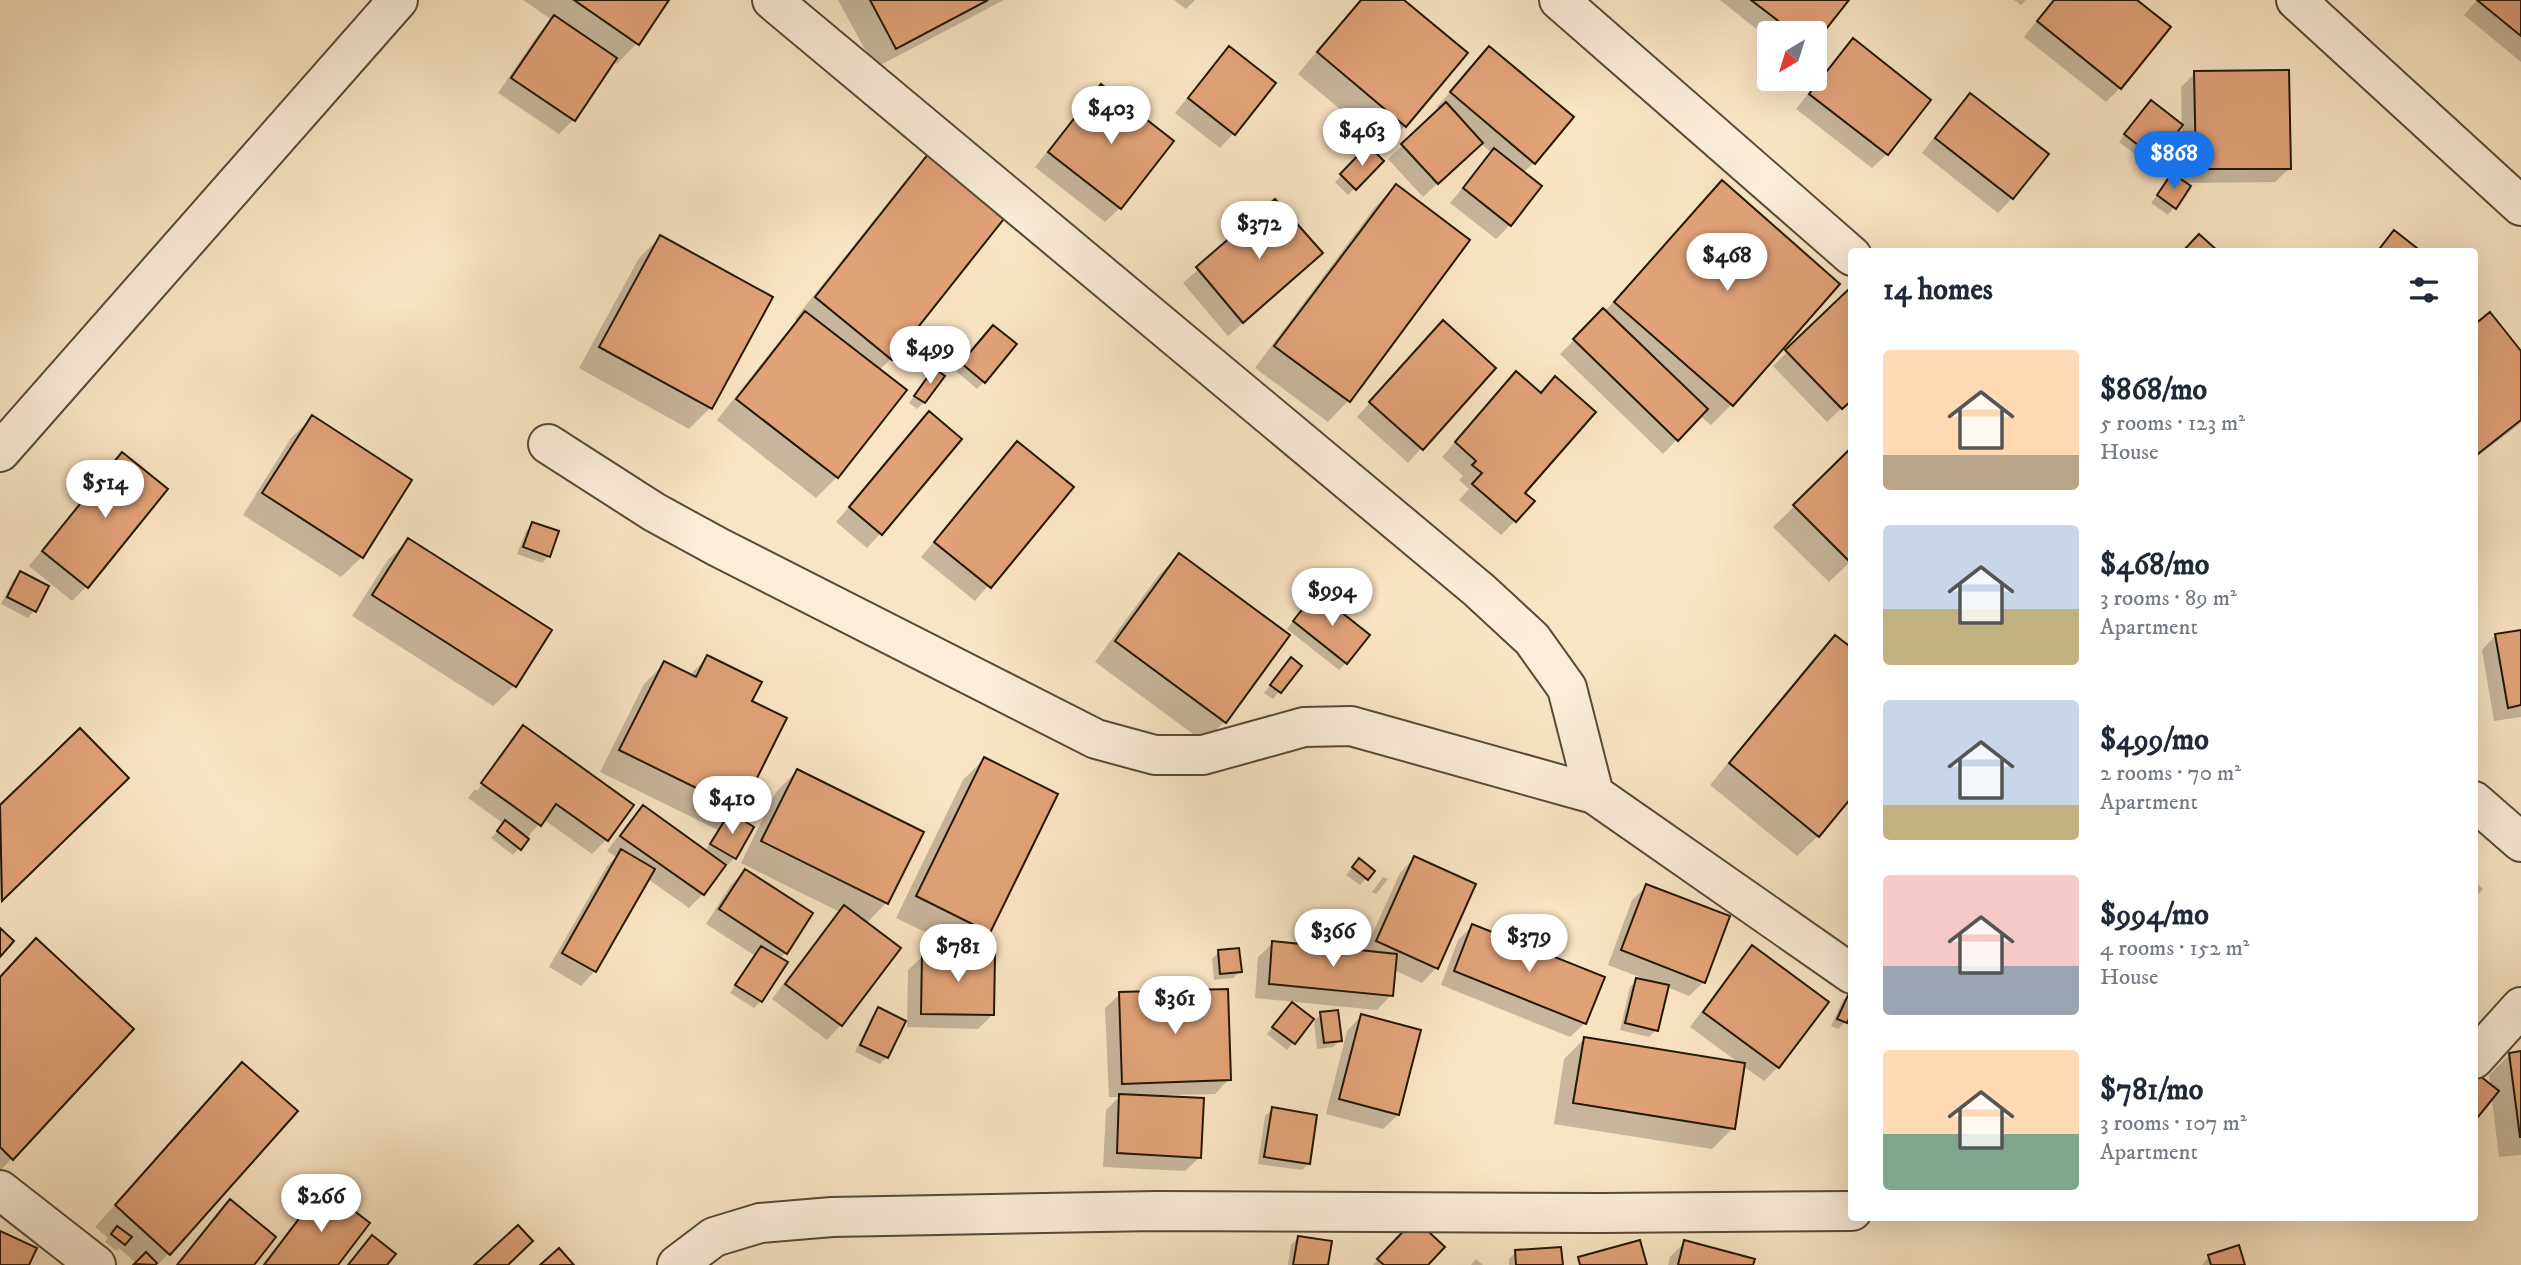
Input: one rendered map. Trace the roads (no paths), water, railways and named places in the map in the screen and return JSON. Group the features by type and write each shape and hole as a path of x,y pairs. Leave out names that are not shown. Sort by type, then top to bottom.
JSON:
{"street":[{"path":"0,452 398,0"},
{"path":"772,0 1479,590 1532,639 1567,688 1594,794"},
{"path":"1559,0 1848,253"},
{"path":"2296,0 2521,206"},
{"path":"548,444 654,512 718,547 1096,739 1155,755 1203,755 1304,727 1351,726 1594,794 1848,971"},
{"path":"2478,804 2521,842"},
{"path":"2478,1055 2521,1007"},
{"path":"0,1191 96,1265"},
{"path":"677,1265 714,1237 760,1223 832,1217 1156,1211 1848,1211"}]}
